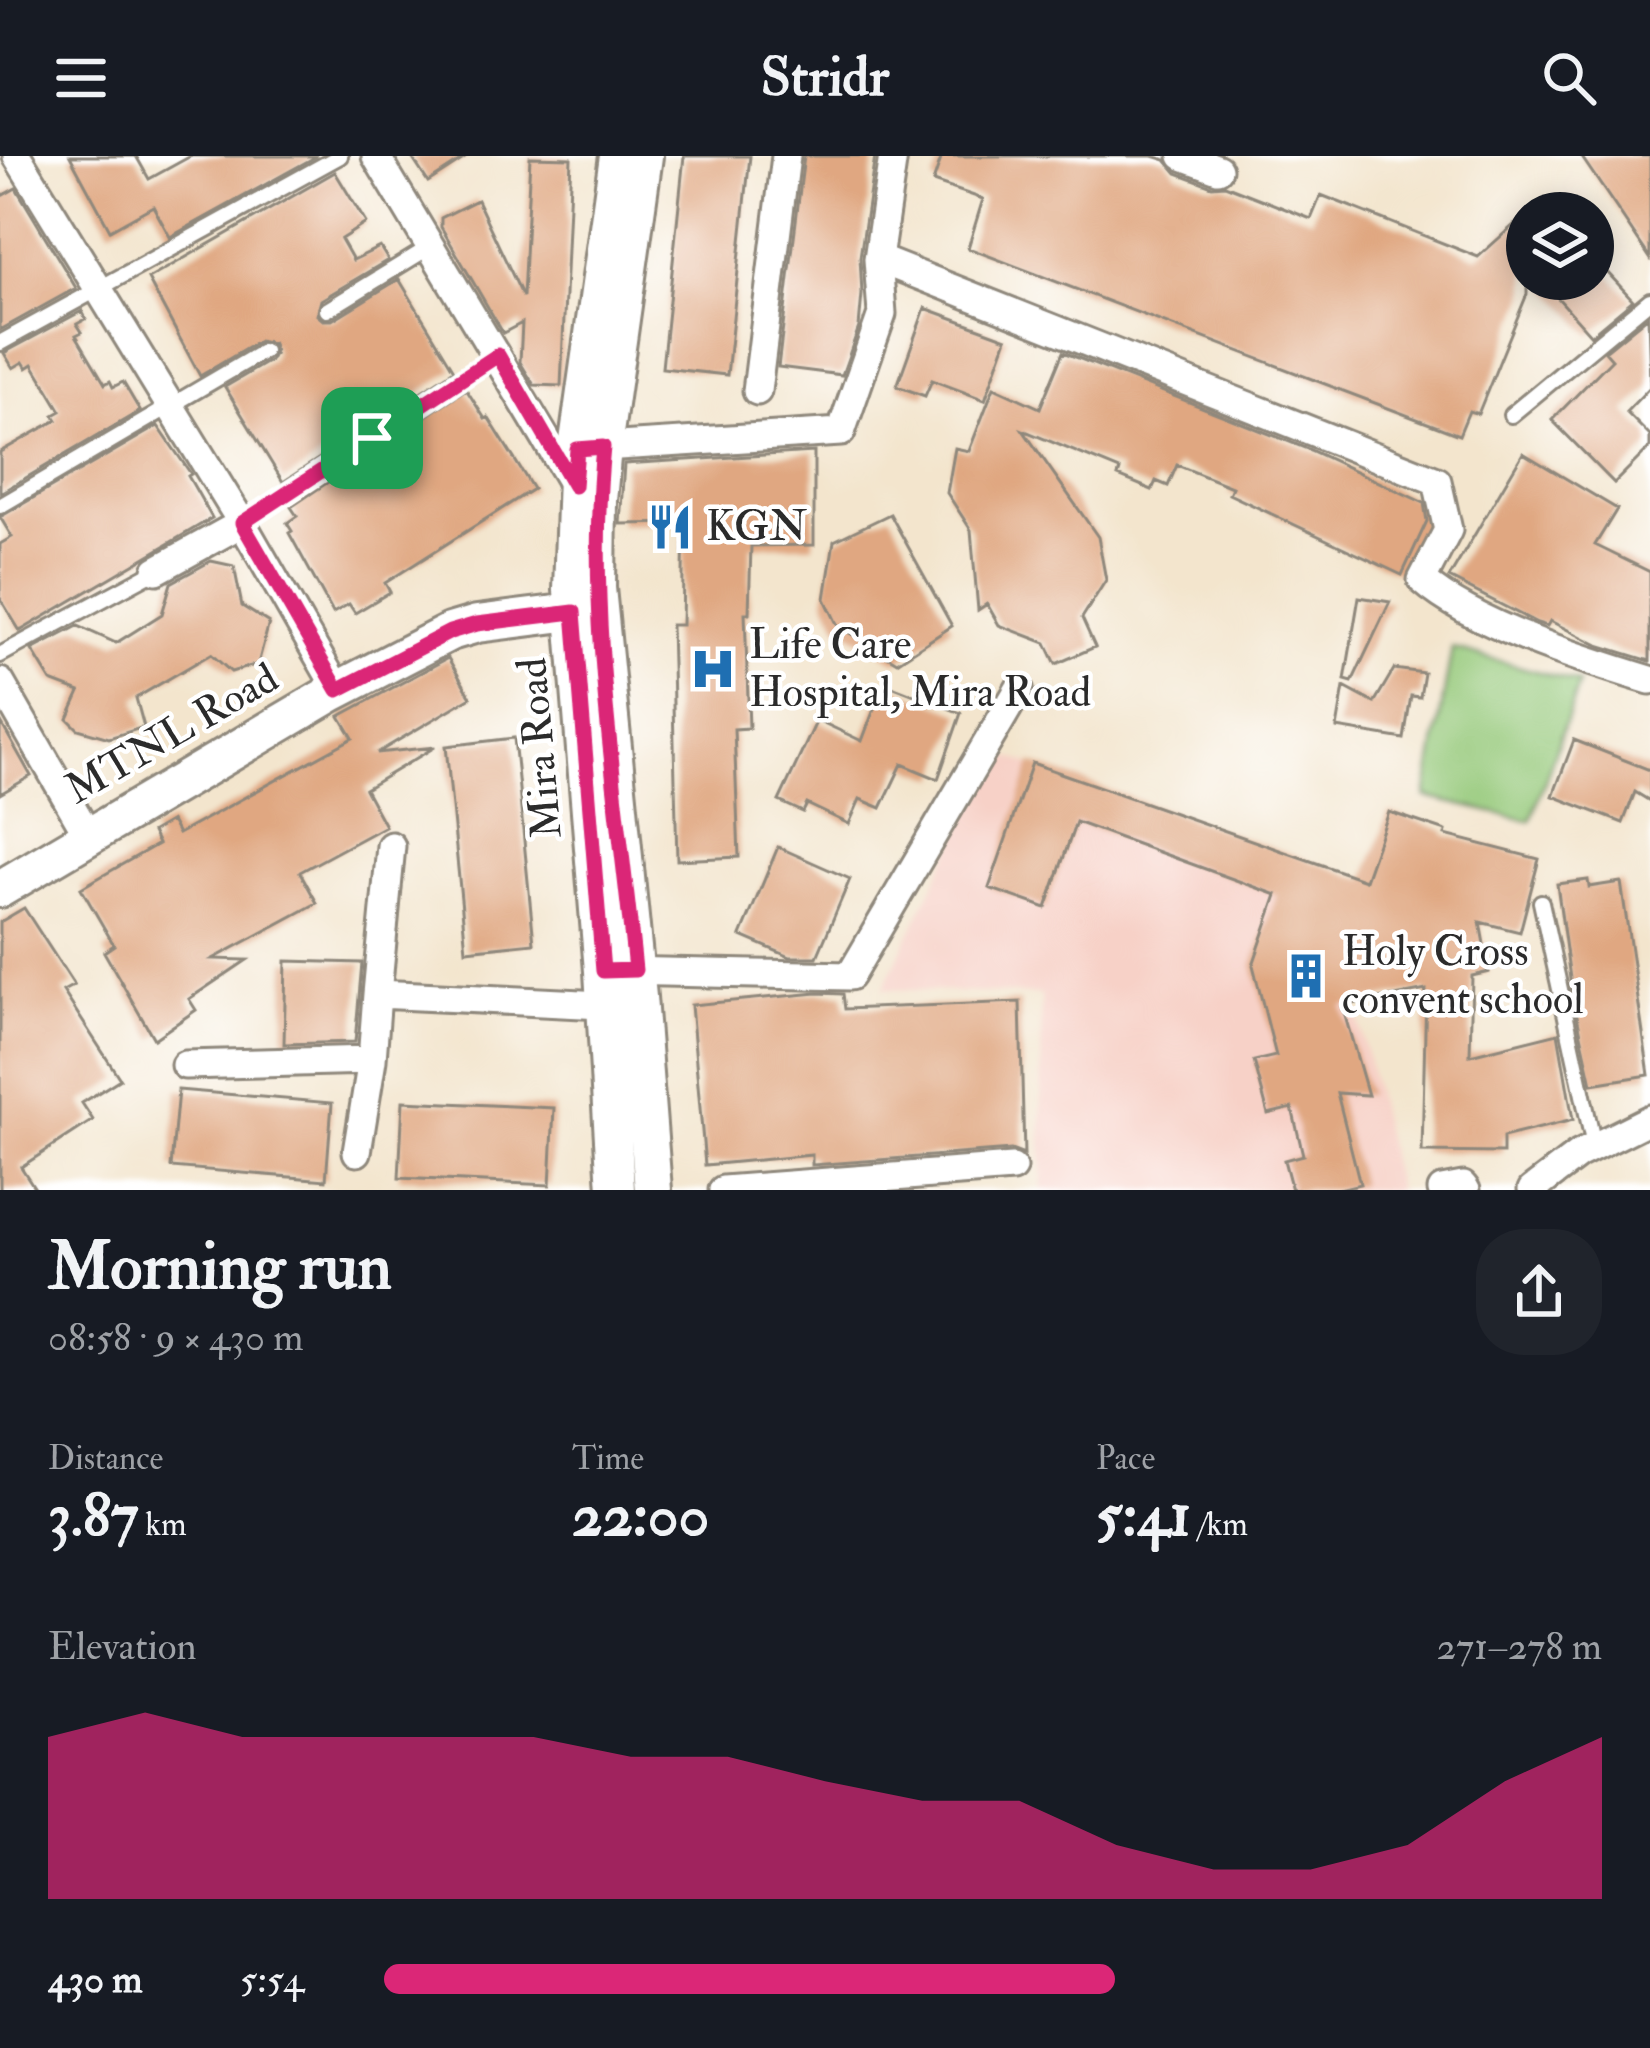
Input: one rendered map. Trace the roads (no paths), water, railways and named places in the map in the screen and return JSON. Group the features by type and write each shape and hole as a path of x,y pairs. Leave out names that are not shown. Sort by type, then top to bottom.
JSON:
{"main road":[{"name":"Mira Road","path":"616,1190 614,982 585,600 586,493 618,156"},
{"name":"Mira Road","path":"590,448 644,156"},
{"name":"MTNL Road","path":"0,870 84,828 333,683 450,632 585,600"},
{"name":"MTNL Road","path":"0,889 84,828"},
{"name":"Mira Road","path":"614,982 652,1190"}],"street":[{"path":"17,156 242,523 333,683"},
{"path":"376,156 586,493"},
{"path":"757,391 787,156"},
{"path":"590,448 841,432 882,314 878,259 893,156"},
{"path":"1184,156 1218,169"},
{"path":"878,259 1437,481 1448,530 1422,580 1438,595 1520,633 1650,680"},
{"path":"157,570 242,523"},
{"path":"0,682 84,828"},
{"path":"377,994 850,976 1018,689"},
{"path":"357,1152 372,1060 391,846"},
{"path":"185,1064 372,1060"},
{"path":"1532,1190 1594,1146 1650,1118"},
{"path":"723,1190 1012,1168"},
{"path":"1442,1190 1463,1186 1466,1190"}],"lane":[{"path":"0,343 340,156"},
{"path":"327,310 433,245"},
{"path":"1511,415 1650,300"},
{"path":"0,506 264,351"},
{"path":"242,523 498,355"},
{"path":"0,655 157,570"},
{"path":"1541,902 1594,1146"}],"place":[{"name":"KGN","path":"670,527"},
{"name":"Life Care Hospital, Mira Road","path":"713,669"},
{"name":"Holy Cross convent school","path":"1306,976"}]}
